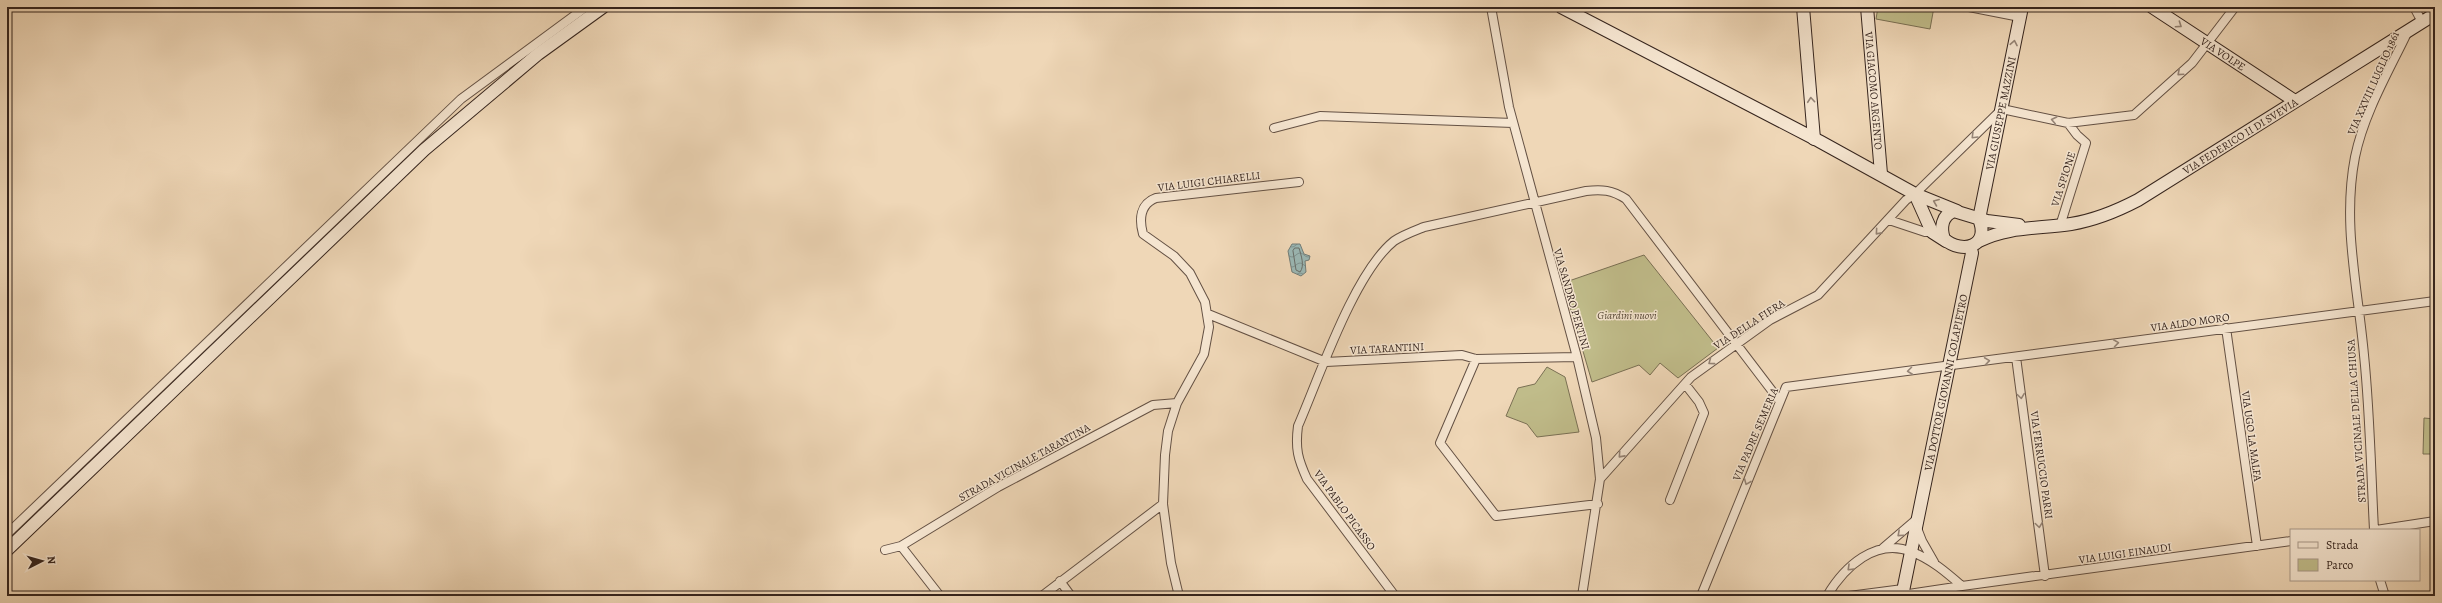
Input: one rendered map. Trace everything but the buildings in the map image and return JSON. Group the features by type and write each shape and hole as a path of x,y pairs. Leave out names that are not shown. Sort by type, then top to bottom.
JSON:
{"main road":[{"path":"7,550 424,150 538,54 603,7"},
{"path":"1561,7 1814,139 1915,194 1979,219 1982,228 1975,244 1964,247 1946,241 1932,232 1915,194"},
{"path":"1803,7 1814,139"},
{"name":"VIA GIACOMO ARGENTO","path":"1867,7 1880,174"},
{"name":"VIA VOLPE","path":"2152,7 2295,101"},
{"name":"VIA GIUSEPPE MAZZINI","path":"1979,219 2021,12"},
{"name":"VIA FEDERICO II DI SVEVIA","path":"1975,244 2000,232 2034,227 2060,226 2100,216 2138,200 2435,14"},
{"path":"1946,241 1942,232 1944,219 1951,212 1957,211"},
{"name":"VIA FEDERICO II DI SVEVIA","path":"1979,219 2034,227"},
{"name":"VIA DOTTOR GIOVANNI COLAPIETRO","path":"1902,593 1948,367 1975,244"}],"street":[{"path":"7,534 460,99 586,7"},
{"path":"1969,7 2021,12"},
{"path":"2002,109 2068,123 2134,115 2192,63 2235,7"},
{"path":"2414,7 2422,22"},
{"name":"VIA SANDRO PERTINI","path":"1490,8 1513,123 1593,421 1600,479 1598,504 1582,596"},
{"name":"VIA XXVIII LUGLIO 1861","path":"2358,311 2349,210 2355,156 2369,114 2408,30"},
{"name":"VIA DELLA FIERA","path":"1600,479 1691,377 1770,320 1818,295 1906,200 1915,194 2002,109"},
{"path":"1274,128 1320,116 1513,123"},
{"name":"VIA SPIONE","path":"2060,226 2086,143 2077,136 2068,123"},
{"name":"VIA LUIGI CHIARELLI","path":"1179,596 1171,563 1163,504 1168,432 1177,403 1204,354 1209,327 1208,314 1205,302 1190,273 1174,256 1143,234 1141,214 1144,206 1156,198 1299,182"},
{"name":"VIA PABLO PICASSO","path":"1396,596 1307,479 1300,463 1296,446 1298,426 1348,311 1370,268 1394,241 1424,226 1601,189 1616,192 1626,199 1779,400"},
{"path":"1889,220 1925,232 1932,232"},
{"name":"VIA ALDO MORO","path":"1948,367 2226,328 2435,301"},
{"name":"STRADA VICINALE DELLA CHIUSA","path":"2358,311 2368,396 2375,529"},
{"name":"VIA TARANTINI","path":"1208,314 1326,362 1462,356 1476,359 1577,357"},
{"name":"VIA UGO LA MALFA","path":"2226,328 2257,546"},
{"name":"VIA FERRUCCIO PARRI","path":"2016,357 2045,576"},
{"path":"1476,359 1440,443 1496,516 1598,504"},
{"name":"VIA PADRE SEMERIA","path":"1701,596 1779,400 1786,387 1792,385 1948,367"},
{"path":"1670,500 1704,413 1699,402 1685,384"},
{"name":"STRADA VICINALE TARANTINA","path":"885,550 901,546 998,487 1153,405 1177,403"},
{"path":"1042,596 1163,504"},
{"path":"2382,529 2435,521"},
{"path":"1827,596 1832,587 1854,563 1864,556 1880,549 1917,522 1922,541 1936,564"},
{"name":"VIA LUIGI EINAUDI","path":"1849,596 1902,593 2045,576 2290,541"},
{"path":"901,546 940,596"},
{"path":"1880,549 1887,548 1911,551 1936,564 1962,586"},
{"path":"1060,581 1071,596"},
{"path":"2380,581 2385,596"}],"green space":[{"path":"1878,7 1934,7 1930,29 1876,19"},
{"name":"Giardini nuovi","path":"1644,255 1718,348 1678,378 1660,363 1650,375 1639,365 1592,382 1563,283"},
{"path":"1547,367 1565,377 1579,432 1537,437 1527,424 1506,416 1518,388 1535,384"},
{"path":"2424,418 2435,419 2435,454 2423,454"}],"water":[{"path":"1292,244 1300,244 1304,254 1310,256 1309,260 1305,261 1306,272 1301,276 1292,272 1288,251"}]}
